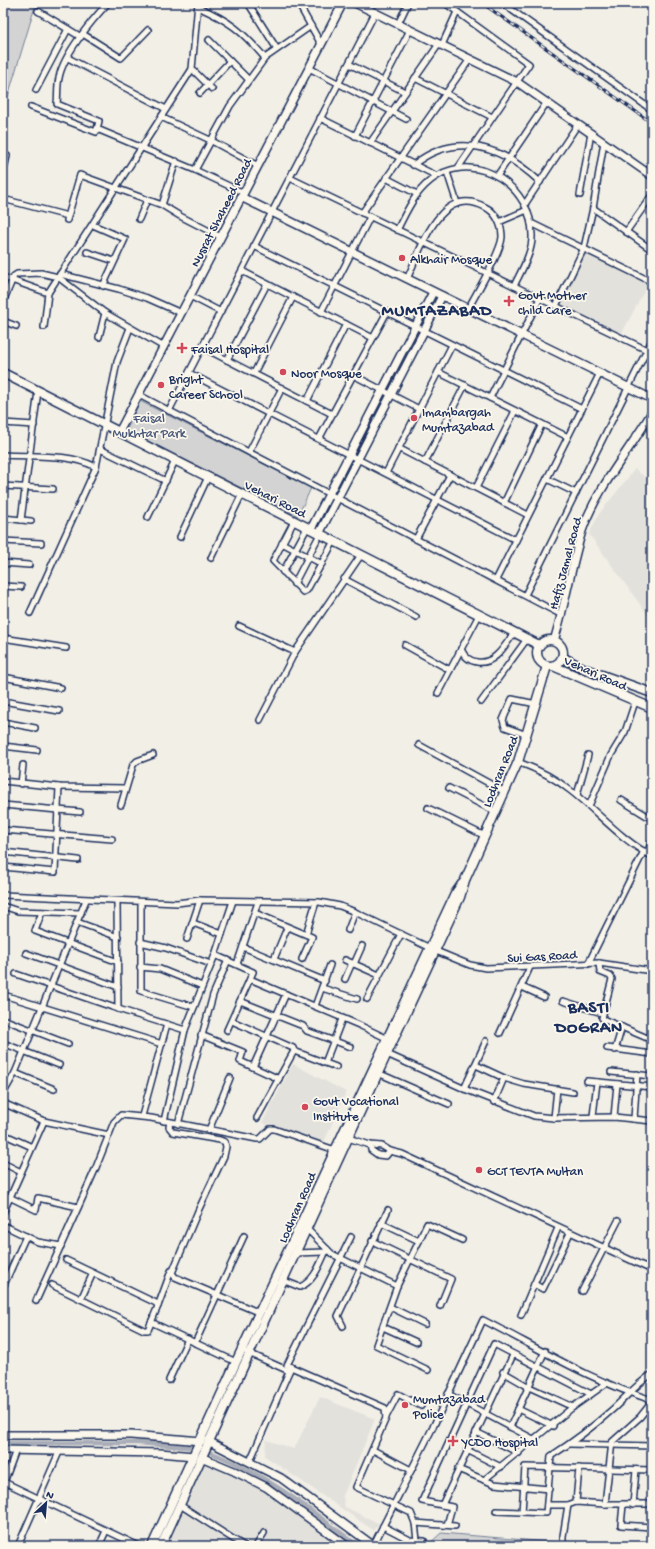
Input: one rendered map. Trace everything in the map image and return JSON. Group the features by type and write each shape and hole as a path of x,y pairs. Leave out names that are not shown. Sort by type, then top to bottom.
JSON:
{"main road":[{"name":"Vehari Road","path":"3,373 539,645"},
{"path":"546,641 554,641 562,647 562,657 559,663 550,666 543,665 537,658 537,649 539,645 546,641"},
{"name":"Vehari Road","path":"562,657 585,669 652,693"},
{"name":"Vehari Road","path":"550,666 652,708"},
{"name":"Lodhran Road","path":"204,1443 236,1362 245,1352 260,1313 386,1038 460,897 465,880 518,762 536,704 550,666"},
{"name":"Lodhran Road","path":"152,1546 204,1443 245,1352 295,1253 387,1054 433,949"},
{"name":"Lodhran Road","path":"161,1546 180,1505 197,1457"}],"street":[{"path":"31,107 96,132 99,121 57,104 59,78 68,58 82,35 108,3"},
{"path":"248,3 277,50"},
{"path":"298,3 322,44"},
{"name":"Nusrat Shaheed Road","path":"119,432 343,3"},
{"path":"356,3 518,82 652,176"},
{"path":"398,24 408,3"},
{"path":"445,3 528,64 518,82 458,168"},
{"path":"502,3 652,110"},
{"path":"44,327 48,293 52,289 114,189 192,69 198,5 226,20 248,38 265,58"},
{"path":"38,11 121,58 148,30"},
{"path":"370,143 440,44 457,12"},
{"path":"169,411 375,13"},
{"path":"195,170 210,140 230,106 265,58 311,26"},
{"path":"36,90 68,29"},
{"path":"355,136 410,30"},
{"path":"209,40 248,80"},
{"path":"68,58 166,109"},
{"path":"362,213 470,59"},
{"path":"200,93 230,61"},
{"path":"349,64 405,92"},
{"path":"309,68 406,119"},
{"path":"192,69 212,89"},
{"path":"415,78 492,118"},
{"path":"497,176 546,102"},
{"path":"161,117 210,140 258,166"},
{"path":"320,118 437,176"},
{"path":"525,204 578,124"},
{"path":"97,129 195,170 272,212 352,252 652,398"},
{"path":"580,195 591,133"},
{"path":"556,306 584,248 593,208 604,142"},
{"path":"413,165 425,156 443,150 472,146 510,157 540,182"},
{"path":"3,173 7,156"},
{"path":"162,205 176,161"},
{"path":"397,230 416,194 437,176 458,168 475,170 497,176 515,188 525,204 531,223 531,246 514,286"},
{"path":"447,172 457,203"},
{"path":"3,199 68,218 80,175 114,189 162,205 221,237"},
{"path":"290,178 647,350"},
{"path":"386,178 416,194"},
{"path":"626,232 652,195"},
{"path":"140,219 147,200"},
{"path":"407,279 424,242 438,217 444,210 457,203 471,202 483,205 493,212 499,222 502,238 500,247 468,309"},
{"path":"593,208 652,250"},
{"path":"499,222 527,210"},
{"path":"321,312 370,217"},
{"path":"531,223 652,282"},
{"path":"93,225 124,240 103,286"},
{"path":"254,246 582,409"},
{"path":"87,252 114,261"},
{"path":"242,271 373,338"},
{"path":"3,302 11,281 17,274 41,273 103,286 147,298 181,313"},
{"path":"59,276 106,313 164,347"},
{"path":"3,277 48,293"},
{"path":"227,360 267,284"},
{"path":"283,572 329,494 433,292"},
{"path":"190,296 221,312"},
{"path":"294,584 442,296"},
{"path":"254,373 293,297"},
{"path":"490,398 540,298"},
{"path":"319,439 387,312"},
{"path":"99,337 106,313"},
{"path":"3,321 16,326"},
{"path":"307,401 346,324"},
{"path":"30,613 96,467 106,426 117,362 130,328"},
{"path":"525,595 652,340"},
{"path":"386,473 452,345"},
{"path":"202,347 332,414"},
{"path":"438,372 568,437"},
{"path":"189,373 516,540"},
{"path":"496,580 600,373"},
{"path":"353,375 419,409"},
{"path":"425,462 465,385"},
{"path":"249,452 282,388"},
{"path":"21,520 24,487 30,455 38,391"},
{"path":"139,395 562,615"},
{"path":"476,488 515,411"},
{"name":"Hafiz Jamal Road","path":"554,641 562,615 582,531 592,508 649,423 652,412"},
{"path":"3,423 34,425"},
{"path":"504,503 542,424"},
{"path":"398,448 528,515"},
{"path":"100,449 166,481"},
{"path":"3,455 30,455 82,460 96,467"},
{"path":"148,517 175,461"},
{"path":"416,539 450,474"},
{"path":"180,537 208,477"},
{"path":"547,479 576,492"},
{"path":"3,486 53,489"},
{"path":"211,558 242,494"},
{"path":"3,537 4,518 31,520"},
{"path":"294,521 273,561 303,592 306,592 334,541"},
{"path":"3,541 42,543"},
{"path":"282,543 322,564"},
{"path":"260,720 295,652 360,555"},
{"path":"3,563 29,565"},
{"path":"344,579 416,617"},
{"path":"3,586 21,587"},
{"path":"438,694 479,615"},
{"path":"240,626 295,652"},
{"path":"461,649 467,658 474,662 482,663 490,661 514,633"},
{"path":"3,638 66,648"},
{"path":"481,702 527,639"},
{"path":"405,645 450,670"},
{"path":"3,677 61,688"},
{"path":"527,735 506,727 503,720 512,699 536,704"},
{"path":"3,701 59,711"},
{"path":"589,806 611,756 625,732 636,702"},
{"path":"3,722 35,728"},
{"path":"419,745 505,792"},
{"path":"3,746 37,750"},
{"path":"577,796 588,755"},
{"path":"121,805 133,765 136,761 153,756"},
{"path":"518,762 540,770 558,781 648,853"},
{"path":"21,784 22,765"},
{"path":"3,781 60,787 125,788"},
{"path":"3,867 56,872 60,787"},
{"path":"449,788 496,812"},
{"path":"621,800 652,819"},
{"path":"3,805 80,812"},
{"path":"428,808 485,836"},
{"path":"3,830 58,836 112,838"},
{"path":"588,964 648,853 652,841"},
{"path":"3,852 78,860"},
{"name":"Sui Gas Road","path":"3,895 118,902 177,903 200,900 316,902 340,906 355,912 433,949 478,967 530,967 599,963 652,971"},
{"path":"3,1094 15,1073 86,900"},
{"path":"187,939 200,900"},
{"path":"164,1121 185,1030 215,955 233,901"},
{"path":"118,902 118,1009"},
{"path":"141,902 141,991 194,1007"},
{"path":"237,964 258,902"},
{"path":"306,934 316,902"},
{"path":"3,906 18,911 81,913"},
{"path":"42,912 35,931 118,962"},
{"path":"348,930 355,912"},
{"path":"255,913 287,928 312,937 302,958"},
{"path":"77,922 118,937"},
{"path":"193,923 222,934"},
{"path":"274,959 287,928"},
{"path":"368,999 401,934"},
{"path":"140,942 166,948 211,964"},
{"path":"345,979 362,946"},
{"path":"243,948 274,959 325,981"},
{"path":"26,953 118,987"},
{"path":"215,955 253,971 227,1030"},
{"path":"178,1124 213,994 228,960"},
{"path":"345,960 379,975"},
{"path":"599,963 600,972 610,976 612,979 602,1014 605,1020 652,1040"},
{"path":"315,1006 330,965"},
{"path":"140,967 160,969 202,986"},
{"path":"500,1033 530,967"},
{"path":"16,974 185,1030"},
{"path":"250,979 386,1038"},
{"path":"522,987 544,997"},
{"path":"322,988 357,999"},
{"path":"253,1067 286,994"},
{"path":"7,996 162,1044"},
{"path":"240,1001 351,1047"},
{"path":"563,1001 602,1014"},
{"path":"3,1019 68,1044"},
{"path":"325,1063 342,1019"},
{"path":"232,1021 293,1048 294,1051 336,1067"},
{"path":"142,1116 167,1024"},
{"path":"615,1050 622,1027"},
{"path":"201,1036 243,1052 240,1061 279,1079"},
{"path":"464,1089 486,1041"},
{"path":"3,1043 59,1065"},
{"path":"607,1048 652,1054"},
{"path":"257,1118 294,1051"},
{"path":"387,1054 494,1102 534,1116 554,1118 593,1116 652,1121"},
{"path":"476,1065 504,1078 524,1084 573,1092"},
{"path":"611,1072 652,1076"},
{"path":"15,1073 54,1089"},
{"path":"378,1073 449,1104"},
{"path":"634,1119 637,1074"},
{"path":"209,1130 230,1078"},
{"path":"494,1102 504,1078"},
{"path":"587,1081 652,1087"},
{"path":"593,1116 596,1082"},
{"path":"614,1117 617,1084"},
{"path":"554,1118 557,1089"},
{"path":"3,1103 44,1121 109,1135"},
{"path":"36,1300 78,1208 114,1122 121,1115 142,1116 260,1139 264,1133 274,1129 335,1150"},
{"path":"3,1213 44,1121"},
{"path":"52,1285 144,1330 148,1330 172,1270 224,1156 226,1147 225,1142 220,1140 173,1132 169,1127 170,1122"},
{"path":"3,1134 32,1147"},
{"path":"348,1138 370,1145 382,1146 390,1151 402,1154 558,1228 652,1270"},
{"path":"370,1145 371,1150 378,1155 386,1156 390,1151"},
{"path":"3,1163 21,1172"},
{"path":"3,1194 36,1210 38,1198 78,1208"},
{"path":"343,1326 338,1316 372,1241 388,1210"},
{"path":"582,1291 602,1248 618,1221"},
{"path":"381,1223 419,1240"},
{"path":"428,1370 376,1345 397,1286 427,1224 462,1240"},
{"path":"3,1225 38,1242 61,1246"},
{"path":"306,1228 326,1251 397,1286"},
{"path":"521,1315 558,1228"},
{"path":"534,1284 543,1289 570,1233"},
{"path":"3,1287 26,1236"},
{"path":"195,1343 244,1236"},
{"path":"290,1369 287,1365 351,1237"},
{"path":"372,1241 451,1279 440,1306"},
{"path":"295,1253 326,1251"},
{"path":"282,1280 300,1287 305,1285 311,1281 326,1251"},
{"path":"66,1260 156,1303 158,1306"},
{"path":"172,1270 175,1277 260,1313"},
{"path":"81,1299 93,1273"},
{"path":"390,1307 426,1324"},
{"path":"3,1435 131,1435 204,1443 250,1461 281,1478 374,1546 483,1320 607,1383 628,1393 652,1401 640,1417 612,1442 605,1504"},
{"path":"151,1322 236,1362"},
{"path":"383,1327 416,1342"},
{"path":"169,1380 188,1339"},
{"path":"447,1525 452,1507 422,1501 494,1344 591,1394"},
{"path":"510,1427 545,1351"},
{"path":"245,1352 385,1408 386,1418"},
{"path":"442,1505 503,1372 513,1354"},
{"path":"250,1461 290,1369"},
{"path":"503,1372 573,1407"},
{"path":"496,1511 546,1513 551,1456 570,1444 612,1409 635,1386 652,1374"},
{"path":"484,1480 552,1426 573,1407 607,1383"},
{"path":"417,1540 415,1523 411,1513 356,1487 398,1394 421,1406"},
{"path":"448,1394 534,1440"},
{"path":"518,1409 552,1426"},
{"path":"476,1432 518,1453"},
{"path":"570,1444 652,1446"},
{"path":"3,1450 160,1453 197,1457 234,1470 266,1488 347,1546"},
{"path":"16,1450 4,1484 139,1546"},
{"path":"18,1546 60,1450"},
{"path":"373,1450 411,1470"},
{"path":"467,1450 501,1467"},
{"path":"522,1512 525,1467 652,1470"},
{"path":"576,1502 579,1468"},
{"path":"458,1469 494,1484 548,1489"},
{"path":"633,1505 636,1470"},
{"path":"547,1505 568,1505 576,1502 624,1505 652,1504"},
{"path":"180,1505 236,1544 244,1546"},
{"path":"563,1546 563,1536 568,1505"},
{"path":"624,1505 621,1525 652,1526"},
{"path":"415,1523 454,1526"},
{"path":"384,1526 410,1540 424,1541"},
{"path":"99,1546 106,1531"},
{"path":"256,1546 264,1533"}],"shaded area":[{"path":"580,249 649,282 621,335 554,303"},
{"path":"635,469 652,483 652,621 589,534 599,514"},
{"name":"Govt Vocational Institute","path":"293,1064 346,1092 324,1142 262,1123"},
{"path":"320,1397 375,1419 343,1496 345,1507 380,1524 373,1530 265,1456 266,1440 294,1449"},
{"path":"203,1462 223,1469 250,1482 340,1546 165,1546"}],"green space":[{"path":"3,3 36,3 3,113"},
{"name":"Faisal Mukhtar Park","path":"140,401 311,488 298,516 126,431"},
{"path":"441,1533 561,1543 561,1546 427,1546"}],"waterway":[{"path":"3,1443 139,1443 197,1448"},
{"path":"204,1450 226,1459 266,1480 285,1492 358,1546"}],"railway":[{"path":"482,3 652,123"}],"place":[{"name":"Alkhair Mosque","path":"402,258"},
{"name":"Govt Mother child Care","path":"509,301"},
{"name":"Faisal Hospital","path":"182,348"},
{"name":"Noor Mosque","path":"283,372"},
{"name":"Bright Career School","path":"161,385"},
{"name":"Imambargah Mumtazabad","path":"414,418"},
{"name":"Govt Vocational Institute","path":"305,1107"},
{"name":"GCT TEVTA Multan","path":"479,1170"},
{"name":"Mumtazabad Police","path":"405,1405"},
{"name":"YCDO Hospital","path":"453,1441"}],"district":[{"name":"MUMTAZABAD","path":"437,309"},
{"name":"BASTI DOGRAN","path":"589,1016"}]}
